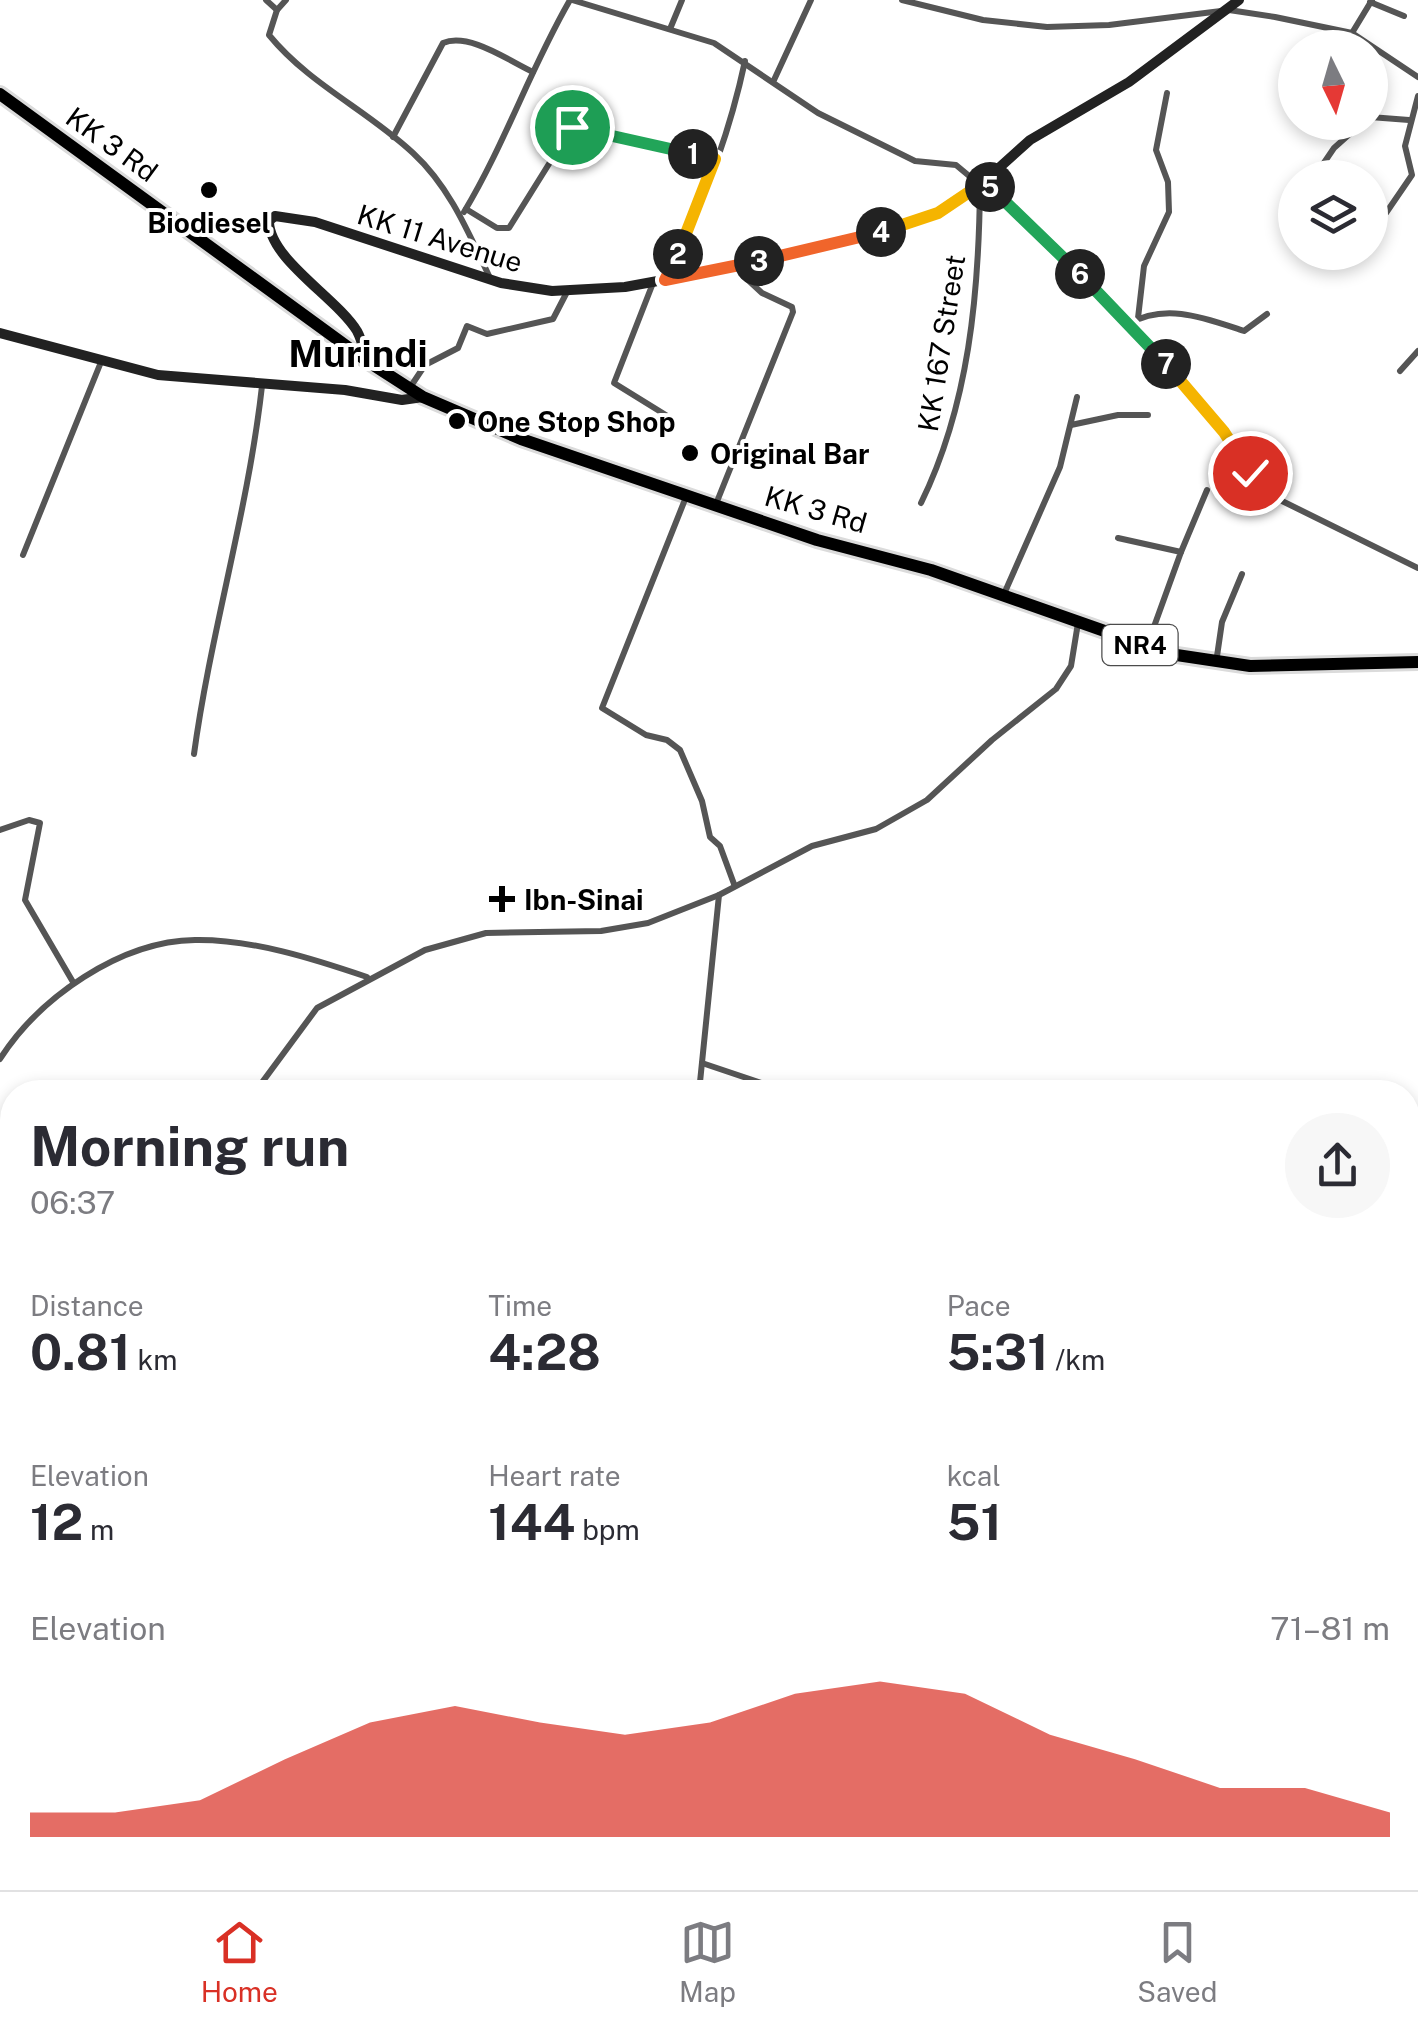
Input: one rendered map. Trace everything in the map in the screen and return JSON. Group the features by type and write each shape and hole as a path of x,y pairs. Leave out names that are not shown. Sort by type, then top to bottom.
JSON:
{"highway":[{"name":"KK 3 Rd","path":"0,94 367,361 423,397 481,424 686,496 1003,595 1146,647 1216,664 1418,662"}],"main road":[{"name":"KK 11 Avenue","path":"367,361 360,335 348,318 274,240 269,221 275,216 316,222 491,280 568,292 734,268 918,221 982,184 1030,140 1128,82 1238,0"},
{"path":"0,333 158,375 345,390 402,400 423,397"}],"street":[{"path":"266,0 277,10"},
{"path":"286,0 277,10 269,34 281,50 418,157 461,217 491,280"},
{"path":"461,217 496,160 532,72 571,0 714,43 818,113 905,158 956,165 982,184 1129,324 1212,416 1261,484 1280,500 1418,568"},
{"path":"670,29 682,0"},
{"path":"773,81 811,0"},
{"path":"902,0 983,20 1047,26 1128,24 1229,10 1336,30"},
{"path":"1354,30 1371,1 1404,16"},
{"path":"393,137 443,43 450,40 471,44 532,72"},
{"path":"1388,57 1418,77"},
{"path":"669,417 614,383 659,281 696,217 745,61"},
{"path":"1138,318 1144,266 1169,212 1168,182 1156,150 1167,93"},
{"path":"1388,210 1412,175 1405,157 1409,120 1418,96"},
{"path":"1388,119 1409,120"},
{"path":"466,209 497,228 509,228 572,127 715,159"},
{"path":"1326,160 1343,140"},
{"name":"KK 167 Street","path":"920,503 946,448 957,410 978,283 982,184"},
{"path":"715,505 793,312 792,307 762,293 734,268"},
{"path":"410,388 425,365 458,348 467,326 487,334 552,319 568,292"},
{"path":"1129,324 1138,318 1193,314 1244,331 1267,314"},
{"path":"1400,371 1418,350"},
{"path":"23,555 101,362"},
{"path":"194,754 214,633 253,468 262,386"},
{"path":"1003,595 1060,468 1077,396"},
{"path":"1070,426 1118,415 1148,416"},
{"path":"1146,647 1207,490"},
{"path":"686,496 602,708 680,750 702,801 710,837 720,846 734,884"},
{"path":"1118,538 1181,552"},
{"path":"1216,664 1222,622 1242,574"},
{"path":"264,1080 317,1008 368,977 425,950 486,933 625,927 668,916 719,895 812,846 876,829 928,800 992,740 1056,690 1071,666 1078,623"},
{"path":"0,830 29,820 40,823 25,900 73,982"},
{"path":"700,1080 719,895"},
{"path":"0,1059 17,1033 73,982 128,958 193,940 268,950 368,977"},
{"path":"702,1064 751,1080"}],"place":[{"name":"Biodiesel","path":"209,190"},
{"name":"One Stop Shop","path":"457,421"},
{"name":"Original Bar","path":"690,453"},
{"name":"Ibn-Sinai","path":"502,899"}],"district":[{"name":"Murindi","path":"358,353"}],"route":[{"path":"572,127 715,159 696,217 665,280 734,268 918,221 949,207 984,182 1069,263 1194,395 1250,473"}]}
